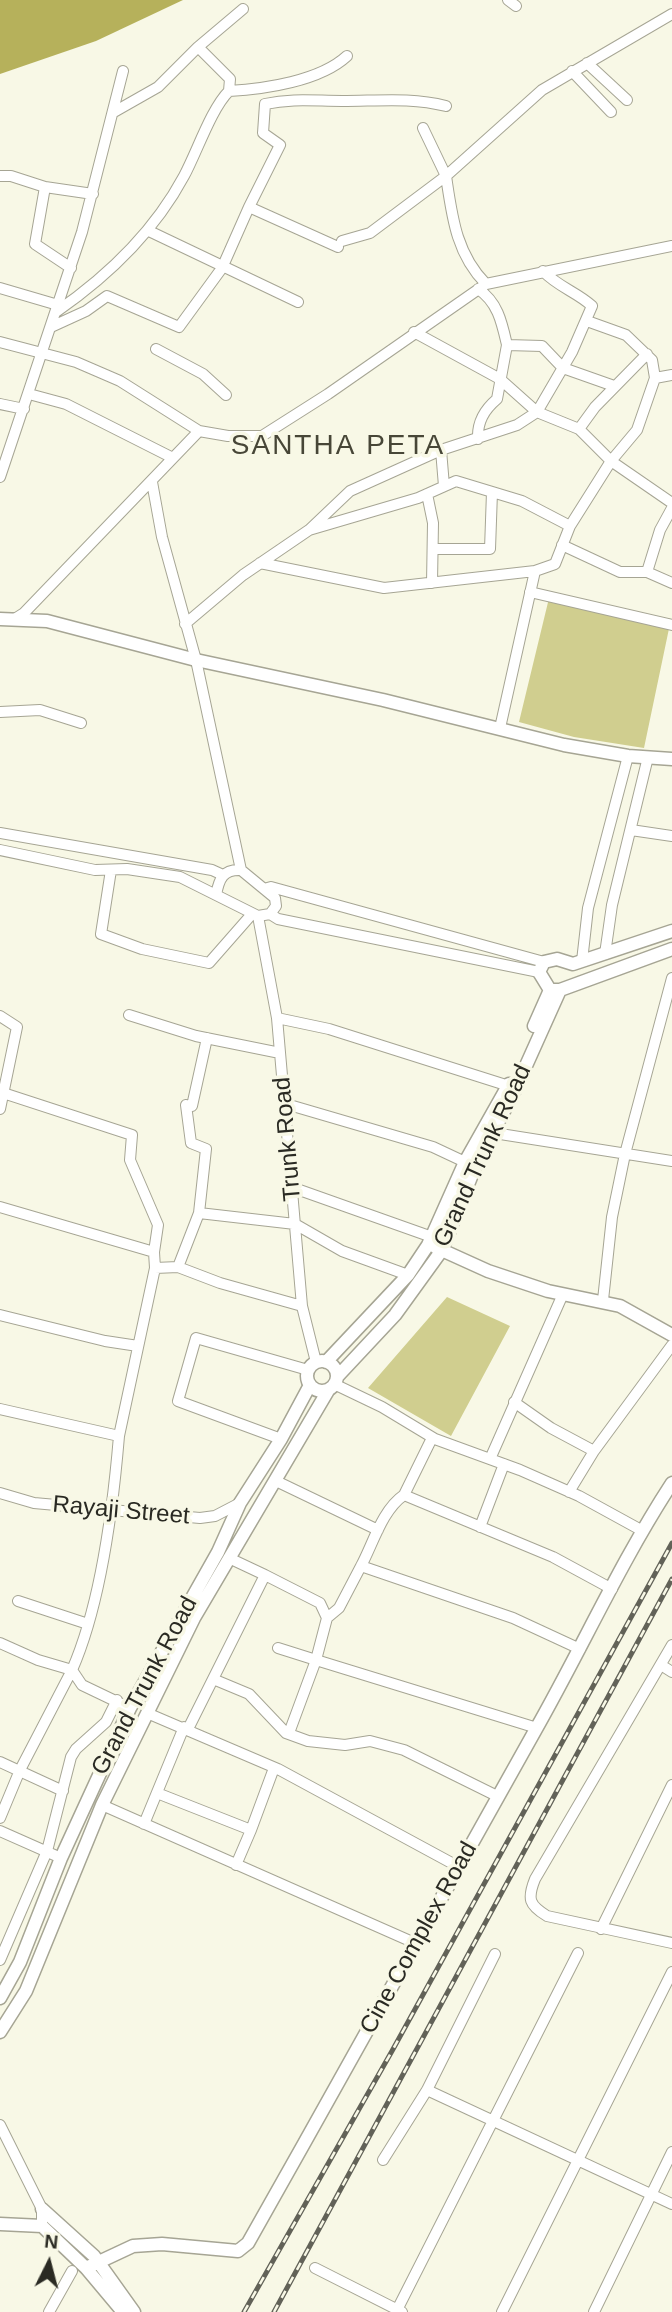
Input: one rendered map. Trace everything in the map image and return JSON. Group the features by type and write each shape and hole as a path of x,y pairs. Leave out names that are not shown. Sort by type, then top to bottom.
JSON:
{"main road":[{"path":"0,619 47,621 197,660 500,728 564,745 628,756 672,759"},
{"path":"559,989 542,967 557,959 577,962 672,931"},
{"path":"559,989 672,949"},
{"path":"317,1365 334,1368 333,1383 320,1391 310,1385 317,1365 408,1275 430,1241 465,1162 509,1086 559,989 573,975 577,962"},
{"name":"Grand Trunk Road","path":"0,2032 26,1991 102,1805 194,1618 333,1383 395,1315 442,1250 475,1167 494,1133 559,989"},
{"path":"430,1241 442,1250 488,1270 564,1294 603,1300 621,1306 672,1335"},
{"name":"Grand Trunk Road","path":"0,1998 20,1962 61,1858 130,1708 218,1552 240,1503 281,1439 310,1385"},
{"name":"Cine Complex Road","path":"86,2268 133,2246 162,2244 238,2251 248,2243 537,1728 641,1530 672,1483"},
{"path":"42,2209 99,2262 134,2312"},
{"path":"0,2224 42,2226 86,2268 122,2312"}],"street":[{"path":"114,111 158,87 198,47 243,9"},
{"path":"248,206 340,244 370,233 446,176 542,90 672,14"},
{"path":"661,21 672,27"},
{"path":"0,288 57,308 87,291 149,231 174,195 229,91 230,79 198,47"},
{"path":"229,91 277,87 310,74 331,70 347,56"},
{"path":"587,63 627,100"},
{"path":"0,477 71,268 93,194 123,71"},
{"path":"572,71 611,112"},
{"path":"51,327 86,311 107,296 179,327 222,268 248,206 280,145 262,133 265,104 291,99 416,99 446,106"},
{"path":"423,128 446,176 452,221 462,252 491,297 501,320 507,345 497,399 486,407 477,428 478,439"},
{"path":"0,176 11,176 44,187 93,194"},
{"path":"44,187 35,244 71,268"},
{"path":"149,231 298,302"},
{"path":"0,342 76,362 120,381 198,431 228,436 262,436 328,394 482,286 543,271 672,246"},
{"path":"185,624 260,563 309,530 350,491 441,450 517,425 537,412 563,368 592,306 582,297 556,286 543,271"},
{"path":"260,563 384,588 535,571 555,564 570,526 611,461 637,430 655,378 652,360 626,335 587,321"},
{"path":"414,332 500,379 537,412 579,429 611,461 672,505 660,530 647,572"},
{"path":"507,345 542,346 563,368 614,386"},
{"path":"156,349 203,374 226,395"},
{"path":"579,429 614,386 647,354"},
{"path":"655,378 672,375"},
{"path":"29,394 66,404 171,457"},
{"path":"0,404 24,409"},
{"path":"0,624 14,620 24,613 198,431"},
{"path":"441,450 444,486"},
{"path":"309,530 427,494 456,481 522,501 570,526"},
{"path":"152,482 162,537 197,660 241,870 276,902 270,914"},
{"path":"433,548 490,549 492,492"},
{"path":"427,494 433,523 432,583"},
{"path":"562,545 620,572 647,572 672,583"},
{"path":"500,728 535,571"},
{"path":"530,592 672,625"},
{"path":"0,712 40,710 81,723"},
{"path":"577,962 588,908 628,756"},
{"path":"605,954 612,905 648,757"},
{"path":"631,830 672,836"},
{"path":"0,833 212,870 223,875"},
{"path":"0,850 94,870 180,877 255,915 270,914 278,919 542,967"},
{"path":"111,870 101,934 142,949 209,963 255,915"},
{"path":"216,895 223,875 228,870 241,870"},
{"path":"264,889 271,887 542,967"},
{"name":"Trunk Road","path":"255,915 277,1018 302,1306 317,1365"},
{"path":"603,1300 612,1217 625,1154 672,978"},
{"path":"129,1014 207,1038 280,1053"},
{"path":"0,1016 17,1027 0,1109"},
{"path":"277,1018 329,1029 509,1086"},
{"path":"178,1267 199,1213 206,1149 191,1143 189,1106 207,1038"},
{"path":"0,1818 20,1770 72,1670 88,1624 112,1510 119,1436 155,1268 158,1225 140,1177 130,1160 132,1135 3,1092"},
{"path":"286,1104 433,1147 465,1162"},
{"path":"494,1133 672,1161"},
{"path":"291,1186 430,1241"},
{"path":"0,1207 155,1252"},
{"path":"199,1213 295,1224 342,1251 408,1275"},
{"path":"155,1268 178,1267 220,1283 302,1306"},
{"path":"490,1459 564,1294"},
{"path":"0,1315 105,1341 138,1346"},
{"path":"281,1439 178,1401 196,1338 317,1365"},
{"path":"569,1492 594,1451 672,1345"},
{"path":"333,1383 383,1407 432,1438 504,1464 569,1492 641,1530"},
{"path":"514,1402 551,1428 594,1451"},
{"path":"0,1409 119,1436"},
{"path":"289,1733 316,1660 327,1618 339,1608 378,1530 404,1495 432,1438"},
{"path":"481,1527 504,1464"},
{"path":"276,1481 378,1530"},
{"name":"Rayaji Street","path":"0,1493 34,1503 200,1518 215,1516 240,1503"},
{"path":"404,1495 553,1557 612,1589"},
{"path":"231,1559 320,1603 327,1618"},
{"path":"361,1566 513,1618 580,1649"},
{"path":"144,1824 186,1728 265,1575"},
{"path":"18,1601 88,1624"},
{"path":"0,1643 38,1660 72,1670 82,1685 130,1708"},
{"path":"672,1645 535,1879 528,1896 532,1907 547,1916 672,1943"},
{"path":"278,1648 537,1728"},
{"path":"661,1665 672,1672"},
{"path":"213,1679 249,1694 289,1733 308,1741 345,1745 370,1741 404,1750 497,1796"},
{"path":"0,1960 47,1851 75,1749 106,1722 117,1700"},
{"path":"147,1713 274,1768 376,1820 459,1867"},
{"path":"0,1762 63,1791"},
{"path":"236,1865 274,1768"},
{"path":"601,1929 672,1785"},
{"path":"157,1793 251,1830"},
{"path":"102,1805 417,1944"},
{"path":"0,1830 61,1858"},
{"path":"316,2268 398,2311 579,1953"},
{"path":"383,2160 427,2090 495,1954"},
{"path":"502,2312 672,1972"},
{"path":"427,2090 672,2204"},
{"path":"0,2125 14,2148 42,2209 42,2226"},
{"path":"594,2312 672,2152"},
{"path":"49,2312 72,2271"}],"shaded area":[{"path":"0,0 183,0 96,41 0,74"},
{"path":"550,594 671,619 644,748 574,737 519,722"},
{"path":"447,1297 510,1326 451,1436 368,1388"}],"railway":[{"path":"244,2312 392,2051 672,1543"},
{"path":"274,2312 672,1579"}],"district":[{"name":"SANTHA PETA","path":"338,446"}]}
